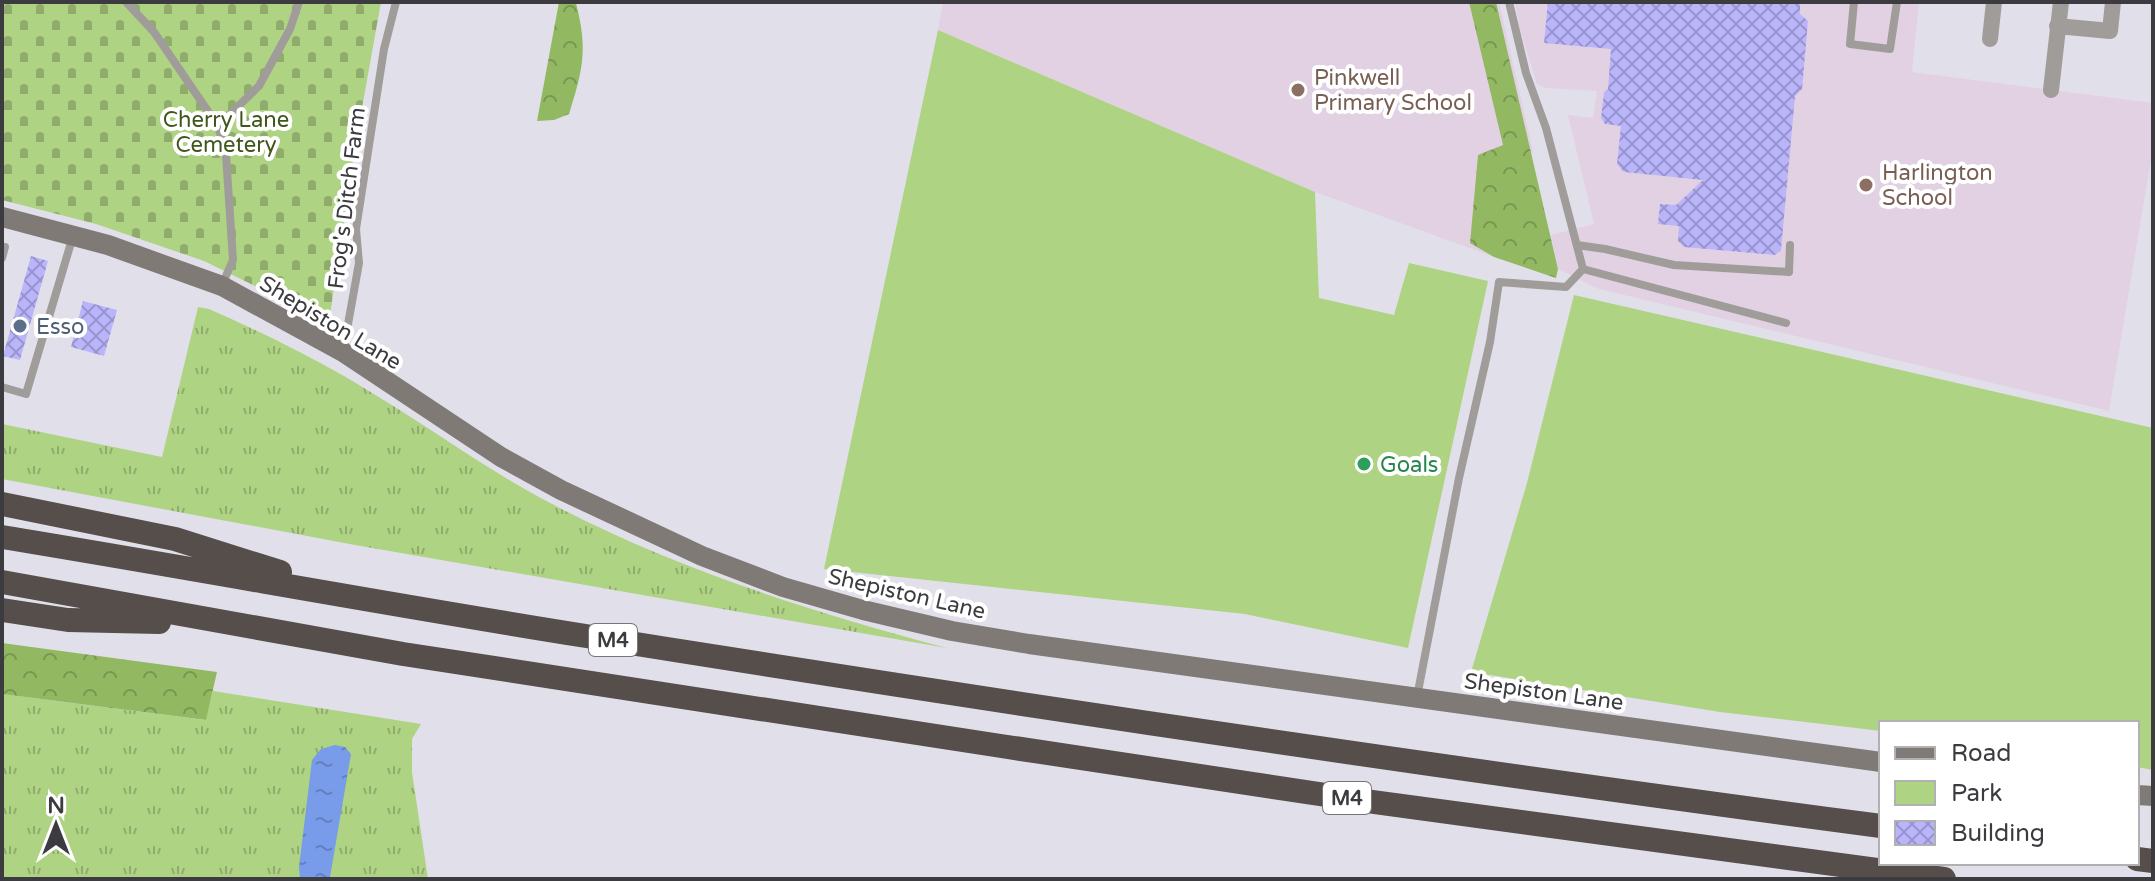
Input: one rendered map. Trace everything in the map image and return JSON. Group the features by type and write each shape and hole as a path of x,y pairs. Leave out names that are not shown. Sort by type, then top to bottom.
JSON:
{"highway":[{"name":"M4","path":"2,504 175,539 366,599"},
{"name":"M4","path":"2,537 844,677 1265,741 1879,826"},
{"name":"M4","path":"2,582 434,659 1366,801 1944,879"},
{"name":"M4","path":"2,610 68,620 237,624"}],"street":[{"path":"1990,39 1994,2"},
{"path":"2051,90 2061,2"},
{"path":"2057,26 2110,31 2113,2"},
{"name":"Shepiston Lane","path":"2,217 163,263 222,286 343,352 501,457 561,490 702,556 783,587 952,631 1879,762"}],"lane":[{"path":"218,126 259,86 290,29 299,2"},
{"name":"Frog's Ditch Farm","path":"343,352 362,248 356,229 382,64 396,2"},
{"path":"1509,2 1526,73 1546,128 1583,269"},
{"path":"1854,2 1850,44 1890,49 1897,2"},
{"path":"128,3 154,32 218,126 228,169 233,260 222,286"},
{"path":"2,387 26,394 73,235"},
{"path":"1577,245 1674,265 1789,272 1790,245"},
{"path":"2,247 5,247 2,258"},
{"path":"1583,269 1786,323"},
{"path":"1417,698 1459,478 1490,342 1499,282 1566,287 1583,269"}],"shaded area":[{"name":"Pinkwell Primary School","path":"943,2 1499,2 1533,151 1494,257 1315,192 938,30"},
{"name":"Harlington School","path":"1515,2 1919,2 1912,72 2153,103 2153,147 2109,411 1599,289 1558,269 1551,235 1594,224 1568,115 1593,118 1597,91 1546,88 1537,84 1520,30"}],"green space":[{"name":"Cherry Lane Cemetery","path":"2,2 381,2 355,147 329,322 204,261 96,224 2,200"},
{"path":"559,2 576,3 583,47 581,71 569,114 554,120 537,121"},
{"path":"1469,2 1496,2 1558,269 1556,278 1494,257 1470,243 1478,155 1503,145"},
{"path":"938,30 1315,192 1319,298 1394,315 1409,263 1488,281 1408,648 1245,614 824,569"},
{"path":"1574,295 2153,428 2153,770 2139,767 2139,721 1879,721 1879,731 1720,712 1471,672 1527,483"},
{"path":"198,307 231,319 319,362 517,485 636,544 789,602 947,648 355,545 2,479 2,424 162,457"},
{"path":"2,643 217,672 206,720 2,694"},
{"path":"213,691 421,724 412,739 412,772 428,879 2,879 2,694 205,720"}],"water":[{"path":"335,745 345,747 351,754 330,877 300,879 312,760 321,749"}],"building":[{"path":"1548,2 1800,2 1800,14 1808,21 1802,89 1795,96 1781,250 1775,255 1684,247 1678,241 1679,226 1658,224 1660,204 1676,205 1703,180 1624,172 1617,164 1621,126 1605,124 1601,118 1604,93 1608,89 1611,49 1544,43"},
{"name":"Esso","path":"31,256 48,261 20,360 3,356"},
{"path":"83,301 117,310 104,356 71,347"}],"place":[{"name":"Pinkwell Primary School","path":"1298,90"},
{"name":"Harlington School","path":"1866,185"},
{"name":"Esso","path":"20,326"},
{"name":"Goals","path":"1364,464"}]}
